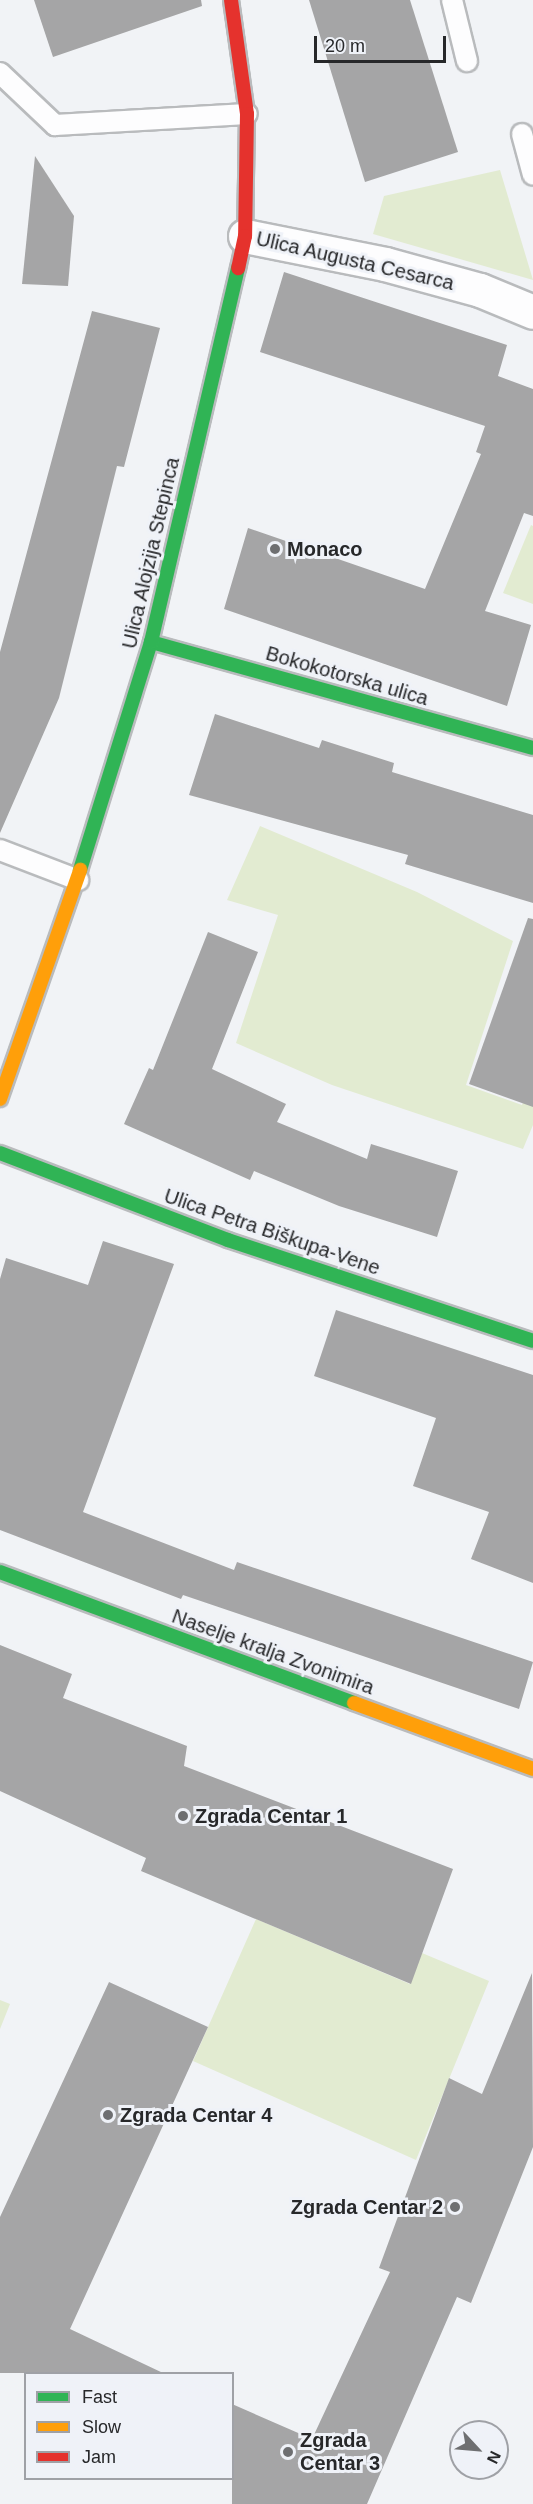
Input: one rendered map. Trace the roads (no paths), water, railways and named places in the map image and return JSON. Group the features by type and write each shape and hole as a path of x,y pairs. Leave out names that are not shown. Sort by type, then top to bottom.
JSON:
{"street":[{"name":"Ulica Alojzija Stepinca","path":"0,1099 78,880 151,642 245,236 247,114 231,0"},
{"name":"Ulica Augusta Cesarca","path":"245,236 385,264 480,290 533,312"},
{"name":"Bokokotorska ulica","path":"151,642 533,748"},
{"name":"Ulica Petra Biškupa-Vene","path":"0,1153 228,1240 533,1341"},
{"name":"Naselje kralja Zvonimira","path":"0,1572 533,1768"}],"lane":[{"path":"452,0 468,62"},
{"path":"0,73 55,124 247,114"},
{"path":"522,134 533,175"},
{"path":"0,850 78,880"}],"place":[{"name":"Monaco","path":"275,549"},
{"name":"Zgrada Centar 1","path":"183,1816"},
{"name":"Zgrada Centar 4","path":"108,2115"},
{"name":"Zgrada Centar 2","path":"455,2207"},
{"name":"Zgrada Centar 3","path":"288,2452"}]}
